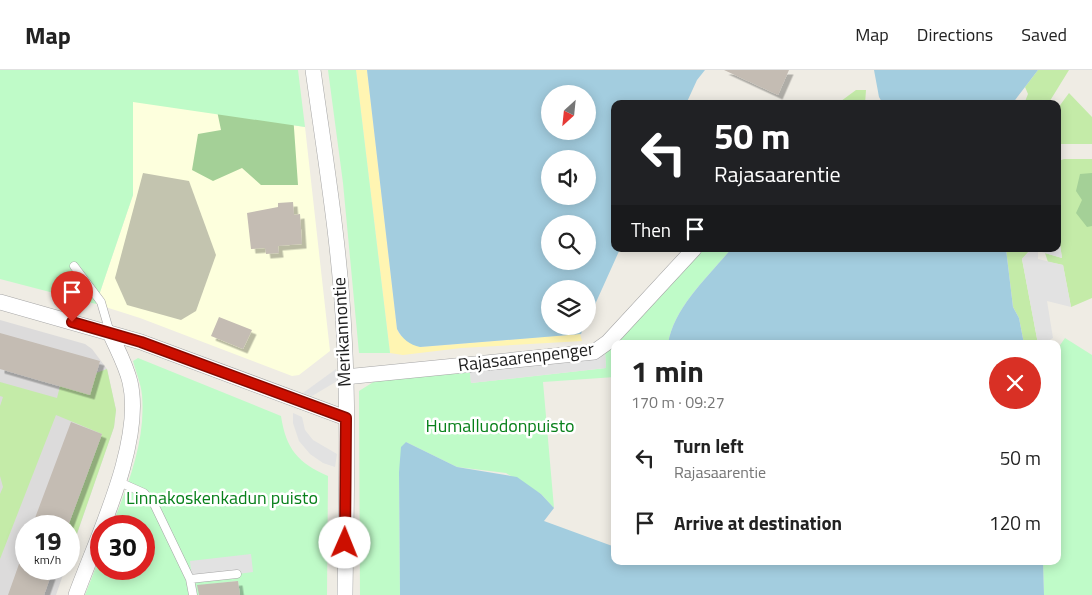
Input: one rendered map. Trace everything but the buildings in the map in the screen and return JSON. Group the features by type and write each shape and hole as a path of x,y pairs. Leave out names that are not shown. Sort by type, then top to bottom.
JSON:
{"street":[{"name":"Merikannontie","path":"313,70 332,215 344,332 346,418 345,595"},
{"name":"Rajasaarenpenger","path":"345,377 594,352 608,342 691,252"},
{"path":"0,302 110,332 159,348 290,399 346,418"},
{"path":"76,595 117,481 133,424 130,382 110,332"}],"lane":[{"path":"74,266 101,302 110,332"},
{"path":"117,481 137,488 154,504 190,579 193,595"},
{"path":"190,579 237,574"}],"shaded area":[{"path":"133,101 305,127 330,351 299,375 292,376 140,318 96,304 133,195"},
{"path":"143,173 189,181 216,255 196,311 181,320 127,305 115,278"},
{"path":"1061,251 1062,258 1041,252"},
{"path":"1028,252 1038,252 1038,259 1063,265 1071,307 1047,301 1053,338 1050,340 1037,340 1022,259"},
{"path":"0,320 85,344 92,349 107,369 116,410 114,427 80,525 80,515 15,515 15,580 61,580 56,595 0,595"},
{"path":"605,352 606,368 471,383 469,364"},
{"path":"336,369 339,380 312,396 303,393"},
{"path":"293,413 302,417 305,430 313,440 337,454 335,467 323,463 310,454 299,441 293,423"},
{"path":"251,554 253,572 192,580 190,561"}],"green space":[{"path":"0,70 298,70 305,127 133,102 133,195 96,304 0,279"},
{"path":"328,70 356,70 390,353 359,353 343,183"},
{"path":"1038,70 1069,70 1050,100 1026,100 1028,94 1025,87"},
{"path":"856,90 866,90 865,100 842,100"},
{"path":"1069,93 1092,117 1092,144 1061,144 1061,104"},
{"path":"215,101 293,114 298,185 261,185 242,168 213,181 192,170 198,134 221,130"},
{"path":"1092,159 1092,298 1071,307 1063,265 1048,262 1045,253 1062,258 1061,160"},
{"path":"1092,173 1092,226 1087,227 1076,213 1082,200 1076,191 1080,174"},
{"name":"Humalluodonpuisto","path":"701,252 728,252 693,293 677,317 669,340 617,340"},
{"path":"1006,252 1028,252 1022,259 1037,340 1023,340 1019,318 1013,307"},
{"path":"1065,338 1092,355 1092,595 1044,595 1043,565 1061,565 1061,344"},
{"name":"Humalluodonpuisto","path":"611,346 611,377 543,382 554,508 541,494 506,473 457,467 406,442 399,472 400,595 360,595 359,391 375,381 470,371 471,383 606,368 605,352"},
{"name":"Linnakoskenkadun puisto","path":"138,358 281,416 286,437 295,454 309,466 328,476 327,595 240,595 238,581 202,585 203,595 85,595 91,580 155,580 155,515 116,515 134,462 143,412 140,382 133,361"},
{"path":"107,369 116,410 114,427 80,525 80,515 72,515 102,434 56,415 17,515 15,515 15,520 0,559 0,494 3,487 0,476 0,406 3,397 0,396 0,382 57,398 60,386"}],"sand":[{"path":"356,70 367,70 397,329 400,335 420,347 568,335 580,335 582,341 461,348 403,355 390,353"}],"water":[{"path":"367,70 705,70 697,80 688,100 611,100 611,252 619,252 596,302 596,280 541,280 541,335 569,335 420,347 407,341 397,329"},
{"path":"874,70 1038,70 1015,100 881,100"},
{"path":"728,252 1006,252 1013,307 1019,318 1023,340 669,340 677,317"},
{"path":"406,442 457,467 517,477 541,494 554,508 544,521 611,546 611,565 1043,565 1044,595 400,595 399,472 401,447"}],"route":[{"path":"72,322 141,342 290,399 346,418 345,543"}]}
